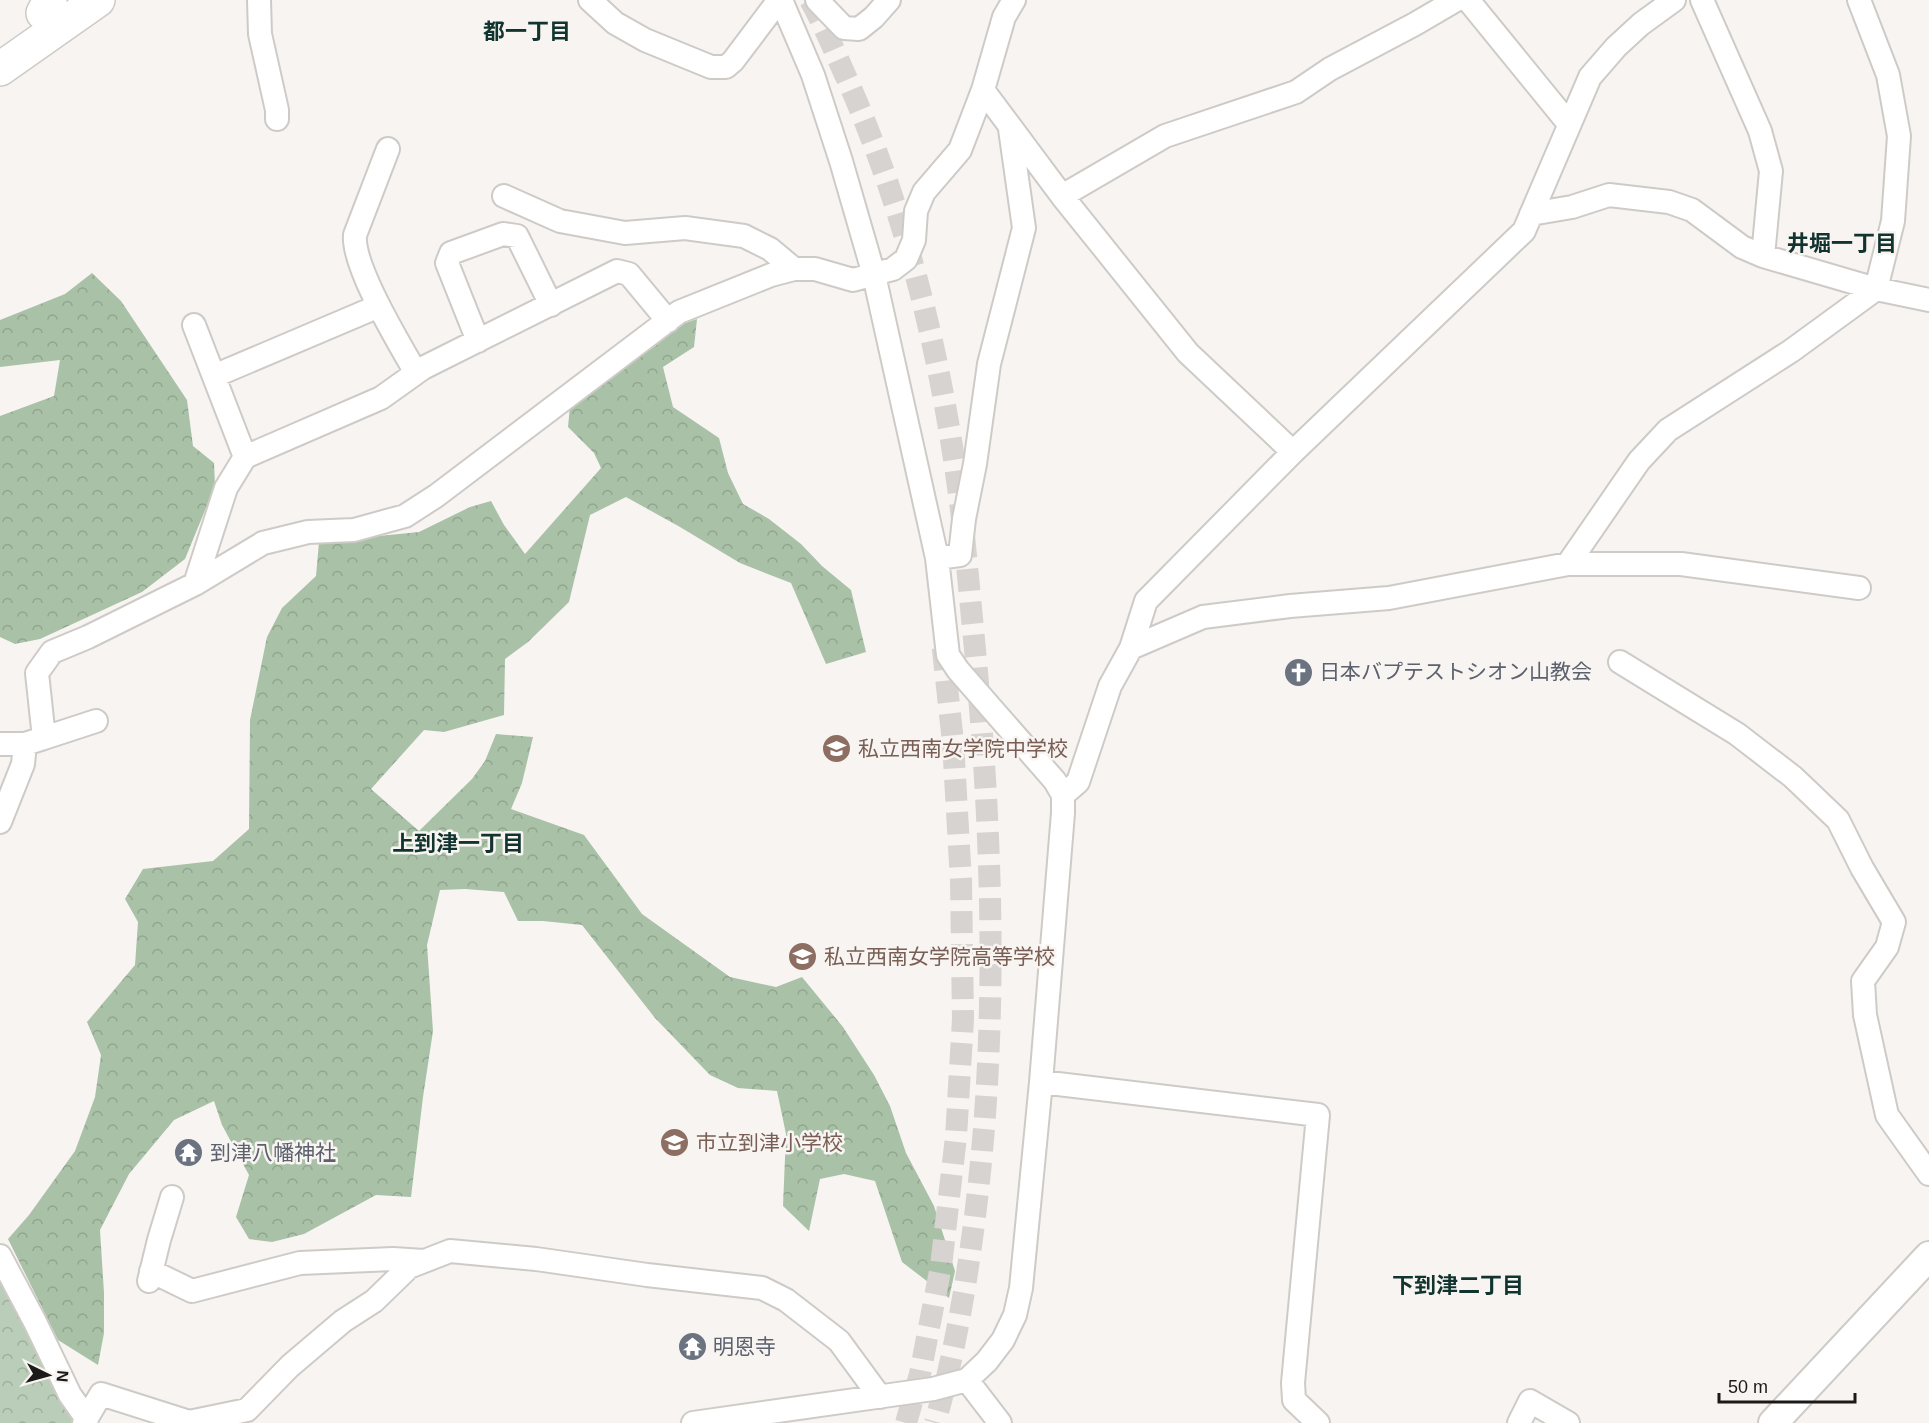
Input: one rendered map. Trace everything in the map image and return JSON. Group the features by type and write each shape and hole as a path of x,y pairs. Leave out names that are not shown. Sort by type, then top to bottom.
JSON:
{"highway":[{"path":"0,69 98,0"},
{"path":"0,45 51,4"}],"main road":[{"path":"1776,1422 1929,1256"}],"street":[{"path":"259,0 260,34 278,119"},
{"path":"590,0 615,23 645,40 711,67 726,67 733,61 780,0 820,96 842,161 874,275 937,558 948,655 958,670 1055,781 1063,795 1041,1082 1021,1288 1015,1315 1003,1340 987,1361 967,1380 933,1389 693,1423"},
{"path":"817,0 844,28 860,29 890,0"},
{"path":"0,822 23,764 35,741 37,673 52,652 88,637 195,584 263,543 308,532 354,530 405,516 436,496 679,312 771,275 794,269 815,269 853,280 893,269 906,259 914,240 916,211 924,192 960,150 983,90 1004,17 1014,0"},
{"path":"1062,196 1165,136 1296,92 1330,69 1456,0"},
{"path":"1468,0 1569,124"},
{"path":"1063,795 1078,782 1110,686 1131,648 1146,601 1293,452 1524,231 1590,77 1616,47 1641,24 1674,0"},
{"path":"1702,0 1760,130 1771,171 1763,256"},
{"path":"1568,564 1639,461 1668,430 1791,351 1876,289 1893,221 1899,136 1888,75 1859,0"},
{"path":"983,90 1062,196 1188,353 1293,452"},
{"path":"937,558 960,555 989,364 1024,228 1009,124"},
{"path":"388,149 355,235 354,246 379,306 416,373"},
{"path":"1531,214 1572,207 1609,195 1669,202 1692,210 1742,247 1763,256 1876,289 1929,300"},
{"path":"504,196 560,221 625,233 685,228 744,236 770,249 794,269"},
{"path":"478,341 447,263 451,253 503,234 517,236 551,305"},
{"path":"195,584 226,489 245,457 381,398 416,373 617,272 629,274 668,321"},
{"path":"214,376 379,306"},
{"path":"194,325 245,457"},
{"path":"1131,648 1203,617 1290,606 1389,598 1568,564 1681,564 1859,588"},
{"path":"1620,662 1737,734 1793,777 1838,820 1862,868 1894,922 1887,947 1863,981 1864,1015 1887,1115 1929,1174"},
{"path":"0,744 35,741 96,721"},
{"path":"1041,1082 1318,1115 1293,1383 1294,1400 1318,1423"},
{"path":"172,1197 150,1276 192,1291 300,1263 393,1259 425,1261"},
{"path":"0,1256 70,1395 86,1421 101,1394 189,1422 247,1410 290,1366 343,1321 374,1301 409,1267 450,1251 536,1259 762,1288 786,1300 839,1341 880,1397"},
{"path":"967,1380 1000,1423"},
{"path":"1519,1423 1530,1401 1568,1423"}],"green space":[{"path":"92,273 121,301 187,400 193,446 214,463 215,486 185,559 142,592 40,639 15,644 0,637 0,416 54,396 60,360 0,367 0,320 65,294"},
{"path":"697,319 694,347 663,367 673,407 719,438 728,473 743,504 769,519 801,544 822,566 851,590 866,652 826,664 791,583 740,563 626,497 590,515 569,602 528,642 505,659 504,715 444,732 424,730 371,789 419,831 472,779 485,761 496,734 533,737 522,783 511,809 584,835 642,914 730,977 776,987 802,977 843,1027 874,1075 890,1106 906,1153 934,1206 955,1271 949,1298 902,1262 875,1181 844,1174 820,1179 809,1231 783,1206 786,1134 777,1091 738,1088 710,1075 655,1018 582,925 518,921 504,892 440,890 427,945 433,1031 411,1197 376,1195 304,1234 272,1242 249,1239 236,1217 249,1175 222,1125 214,1101 174,1120 129,1174 100,1230 104,1333 98,1365 58,1340 8,1239 29,1215 75,1151 95,1097 101,1055 87,1022 135,965 138,922 125,899 143,869 213,861 249,829 250,720 267,637 282,608 316,576 319,542 419,532 470,507 491,501 504,525 525,554 601,468 594,453 568,427 570,406 671,328"},
{"path":"0,1271 73,1417 73,1423 0,1423"}],"tunnel":[{"path":"810,0 847,79 886,177 917,279 930,330 950,435 963,525 974,639 989,853 988,1066 983,1137 969,1263 960,1317 935,1423"},
{"path":"906,1423 920,1374 941,1266 956,1137 963,1019 961,881 953,742 942,641"}],"place":[{"name":"日本バプテストシオン山教会","path":"1298,672"},
{"name":"私立西南女学院中学校","path":"837,749"},
{"name":"私立西南女学院高等学校","path":"803,957"},
{"name":"市立到津小学校","path":"675,1143"},
{"name":"到津八幡神社","path":"189,1153"},
{"name":"明恩寺","path":"692,1347"}],"district":[{"name":"都一丁目","path":"527,31"},
{"name":"井堀一丁目","path":"1842,243"},
{"name":"上到津一丁目","path":"458,843"},
{"name":"下到津二丁目","path":"1458,1285"}]}
